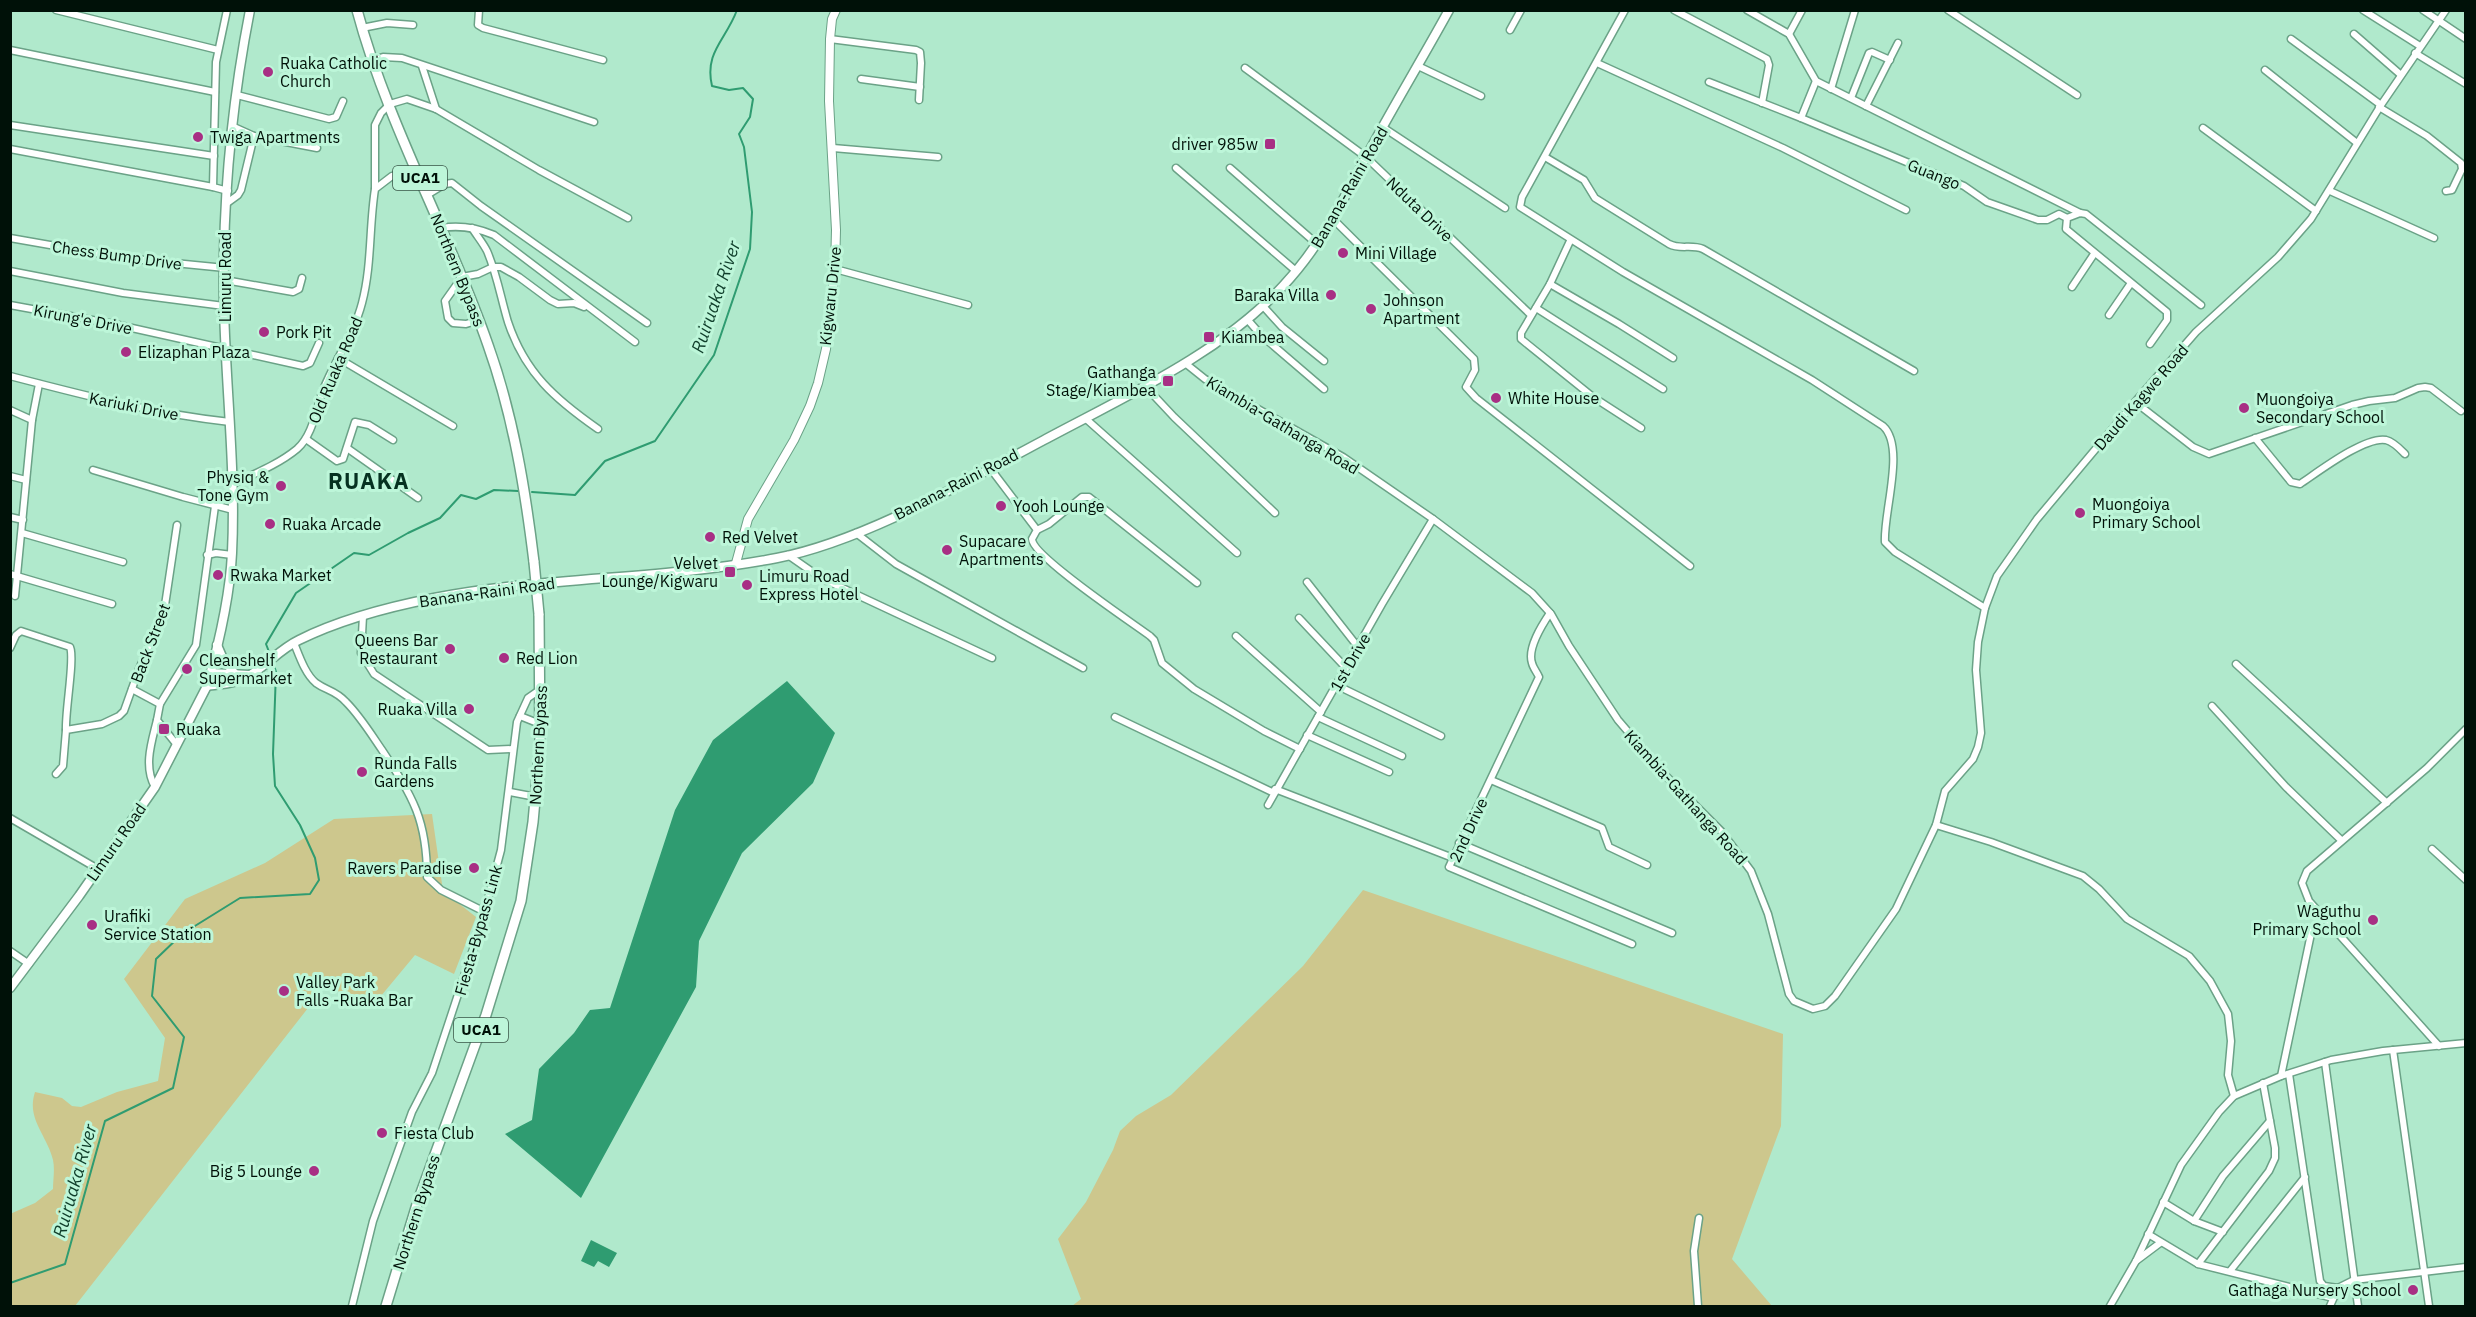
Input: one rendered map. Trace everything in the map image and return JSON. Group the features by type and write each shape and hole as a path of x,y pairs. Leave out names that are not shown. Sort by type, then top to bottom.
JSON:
{"main road":[{"name":"Limuru Road","path":"11,988 155,787 207,686 211,673 226,606 232,555 233,484 224,306 227,202 237,94 250,10"},
{"name":"Northern Bypass","path":"357,10 390,104 488,343 515,441 526,495 534,562 539,614 541,689 536,797 521,901 486,1015 418,1201 386,1306"},
{"name":"Banana-Raini Road","path":"250,675 277,653 328,627 400,605 479,591 583,579 663,574 788,555 825,545 902,512 1145,386 1185,363 1247,319 1263,306 1296,271 1333,219 1449,10"},
{"path":"217,644 235,674"},
{"path":"211,673 250,675"},
{"path":"207,686 232,683 250,675"}],"street":[{"path":"56,10 218,50"},
{"path":"213,187 218,50 226,11 218,10"},
{"path":"479,10 478,25 483,28 603,60"},
{"name":"Kigwaru Drive","path":"736,563 748,519 794,440 818,383 825,349 835,269 836,230 829,101 830,39 832,19 836,10"},
{"path":"1510,30 1521,10"},
{"path":"1625,10 1522,197 1520,207 1570,241 1812,380 1886,429 1892,439 1893,450 1885,542 1895,552 1985,608"},
{"path":"1674,10 1767,59 1769,65 1762,103"},
{"path":"1746,10 1790,37 1816,81 2086,214 2201,305"},
{"path":"1790,37 1802,10"},
{"path":"1831,89 1855,10"},
{"path":"1948,10 2078,95"},
{"path":"2363,10 2420,46"},
{"path":"2423,10 2466,39"},
{"name":"Daudi Kagwe Road","path":"1936,825 1945,791 1973,759 1981,733 1976,670 1978,642 1985,608 1997,576 2037,519 2196,332 2278,257 2316,211 2380,106 2446,10"},
{"path":"362,28 387,23 413,25"},
{"path":"2354,34 2401,75"},
{"path":"830,39 916,50 921,57 919,100"},
{"path":"2291,39 2461,163 2462,169 2452,190 2446,191"},
{"path":"1866,106 1898,43"},
{"path":"10,50 215,92"},
{"path":"1851,98 1869,53 1872,52 1890,60"},
{"path":"2415,53 2466,84"},
{"path":"373,60 394,57 483,84 594,122"},
{"path":"1597,63 1783,148 1906,210"},
{"path":"422,66 436,109"},
{"path":"1418,66 1481,96"},
{"name":"Nduta Drive","path":"1245,69 1366,157 1532,315"},
{"path":"2265,70 2357,142"},
{"path":"861,79 920,87"},
{"path":"1801,118 1816,81"},
{"name":"Guango","path":"1708,82 1964,186 1987,202 2038,220 2048,220 2060,214 2067,218 2080,213"},
{"path":"237,94 329,119 336,117 343,101"},
{"path":"390,104 407,99 436,109 539,170 628,218"},
{"name":"Old Ruaka Road","path":"233,484 286,456 306,439 322,393 338,358 354,332 369,276 375,189 375,125 381,113 390,104"},
{"path":"10,125 214,156"},
{"path":"234,127 254,136 317,148"},
{"path":"1384,128 1505,208"},
{"path":"2202,128 2316,211"},
{"path":"227,202 242,190 254,136"},
{"path":"833,148 938,157"},
{"path":"10,149 228,191"},
{"path":"1545,157 1584,180 1595,198 1669,244 1677,248 1692,245 1703,249 1914,372"},
{"path":"1176,168 1296,271"},
{"path":"1230,168 1317,244"},
{"path":"375,189 392,176 416,170"},
{"path":"428,195 445,184 452,183 480,206 647,323"},
{"path":"2330,190 2434,238"},
{"path":"2067,218 2066,229 2167,312 2166,320 2150,344"},
{"path":"1333,219 1474,358 1475,370 1466,387 1476,398 1690,566"},
{"path":"442,228 454,226 472,228 494,235 635,342"},
{"path":"472,228 486,250 493,267 508,323 527,364 538,379 565,406 598,429"},
{"name":"Chess Bump Drive","path":"10,238 124,258 225,268"},
{"path":"1570,241 1550,284 1521,333 1521,339 1593,397 1641,428"},
{"path":"2072,287 2094,254"},
{"path":"479,320 460,325 453,323 448,318 445,308 447,296 462,277 478,274 493,267 508,270 558,304 574,303 593,310"},
{"path":"835,269 968,305"},
{"name":"Kirung'e Drive","path":"10,271 123,292 224,306"},
{"path":"225,280 293,292 299,289 302,278"},
{"path":"2109,315 2131,283"},
{"path":"1550,284 1673,358"},
{"name":"Kirung'e Drive","path":"10,304 307,366 319,343"},
{"path":"1263,306 1282,327 1323,361"},
{"path":"1536,308 1663,389"},
{"path":"1247,319 1261,335 1324,389"},
{"path":"338,358 453,426"},
{"name":"Kiambia-Gathanga Road","path":"1185,363 1205,379 1343,457 1433,519 1532,593 1550,613 1618,720 1665,775 1721,831 1751,871 1768,914 1790,994 1800,1005 1813,1009 1820,1008 1835,996 1896,909 1936,825"},
{"name":"Kariuki Drive","path":"10,376 102,401 200,419 230,422"},
{"path":"15,596 14,574 22,533 32,420 39,384"},
{"path":"1145,386 1275,513"},
{"path":"2135,402 2175,435 2202,453 2216,453 2369,400 2395,398 2418,388 2431,388 2461,411"},
{"path":"10,410 32,420"},
{"path":"1085,418 1237,553"},
{"path":"306,439 337,461 344,459 352,424 357,421 369,425 393,440"},
{"path":"2255,438 2291,482 2300,484 2356,449 2378,439 2389,441 2405,454"},
{"path":"347,448 418,498"},
{"path":"990,468 1037,530"},
{"path":"93,470 233,510"},
{"path":"10,476 26,480"},
{"path":"1197,583 1089,497 1082,497 1049,524 1037,530 1032,539 1035,549 1056,568 1150,636 1154,640 1162,663 1194,689 1264,731 1300,748"},
{"path":"155,787 149,761 160,704 196,645 215,506"},
{"path":"10,517 23,520"},
{"name":"1st Drive","path":"1268,805 1433,519"},
{"name":"Back Street","path":"66,730 102,724 124,711 164,612 177,525"},
{"path":"856,532 896,564 1083,668"},
{"path":"22,533 123,562"},
{"path":"207,555 216,553 232,555"},
{"path":"788,555 821,578 992,658"},
{"path":"14,574 111,604"},
{"path":"1307,582 1358,647"},
{"name":"2nd Drive","path":"1550,613 1536,640 1531,657 1531,662 1539,677 1450,865 1451,869 1632,944"},
{"path":"363,616 361,653 374,674 488,750 513,749"},
{"path":"1299,618 1346,668"},
{"path":"10,648 16,635 21,631 70,647 72,663 66,699 63,766 56,774"},
{"path":"1236,636 1319,714 1402,756"},
{"path":"294,643 315,682 336,692 350,705 406,785 421,822 426,844 427,877 441,890 485,912"},
{"path":"2236,664 2387,803"},
{"path":"1336,685 1441,736"},
{"path":"132,689 160,704"},
{"name":"Fiesta-Bypass Link","path":"352,1306 373,1221 412,1112 432,1073 469,967 501,850 510,792 513,749 520,716 528,698 541,689"},
{"path":"2212,706 2286,787 2341,840"},
{"path":"520,716 540,724"},
{"path":"1115,717 1275,791 1453,858"},
{"path":"158,720 177,746"},
{"path":"2439,1046 2309,901 2302,889 2302,878 2341,840 2427,768 2466,729"},
{"path":"1307,735 1389,772"},
{"path":"1491,780 1602,828 1609,847 1647,865"},
{"path":"510,792 536,797"},
{"path":"10,818 98,869"},
{"path":"1936,825 2043,860 2083,876 2099,889 2127,919 2189,956 2210,981 2228,1014 2231,1041 2228,1075 2235,1096"},
{"path":"1459,843 1672,933"},
{"path":"2433,849 2466,880"},
{"path":"2281,1076 2312,929"},
{"path":"10,951 29,964"},
{"path":"2113,1306 2181,1165 2219,1113 2235,1096 2281,1076 2325,1062 2393,1050 2466,1043"},
{"path":"2393,1050 2429,1306"},
{"path":"2325,1062 2358,1306"},
{"path":"2289,1074 2320,1281 2324,1286 2338,1288 2354,1280 2466,1267"},
{"path":"2198,1264 2269,1171 2275,1158 2263,1083"},
{"path":"2194,1221 2223,1176 2270,1121"},
{"path":"2230,1271 2305,1177"},
{"path":"2163,1202 2194,1221 2223,1232"},
{"path":"1698,1306 1694,1251 1699,1218"},
{"path":"2148,1234 2198,1264 2333,1298"},
{"path":"2136,1261 2160,1243"},
{"path":"2330,1306 2338,1288"}],"shaded area":[{"path":"787,681 835,733 813,783 742,853 699,941 696,987 581,1198 505,1134 532,1120 539,1069 574,1033 590,1010 610,1008 675,810 713,740"},
{"path":"432,814 443,891 476,917 454,974 415,955 371,1008 326,985 75,1306 11,1306 10,1214 35,1203 53,1189 53,1160 35,1119 33,1102 35,1092 62,1098 72,1106 81,1107 117,1092 158,1081 165,1038 124,979 185,899 265,863 334,819"},
{"path":"1363,890 1783,1034 1781,1126 1732,1259 1772,1306 1072,1306 1081,1299 1058,1239 1086,1202 1113,1150 1120,1131 1136,1116 1171,1095 1303,966"},
{"path":"591,1240 617,1253 609,1267 598,1261 594,1267 581,1261"}],"waterway":[{"name":"Ruiruaka River","path":"532,492 575,495 605,461 655,441 714,355 750,249 752,212 744,147 739,134 750,117 753,99 743,88 729,90 712,86 710,74 713,55 737,10"},
{"name":"Ruiruaka River","path":"271,657 266,644 296,593 354,553 369,555 440,518 461,495 476,499 494,490 518,491"},
{"name":"Ruiruaka River","path":"10,1283 65,1264 105,1121 173,1088 184,1037 152,996 156,959 182,934 240,898 310,894 319,880 315,858 300,825 275,786 273,754 276,672 273,662"}],"place":[{"name":"Ruaka Catholic Church","path":"268,72"},
{"name":"Twiga Apartments","path":"198,137"},
{"name":"driver 985w","path":"1270,144"},
{"name":"Mini Village","path":"1343,253"},
{"name":"Baraka Villa","path":"1331,295"},
{"name":"Johnson Apartment","path":"1371,309"},
{"name":"Pork Pit","path":"264,332"},
{"name":"Kiambea","path":"1209,337"},
{"name":"Elizaphan Plaza","path":"126,352"},
{"name":"Gathanga Stage/Kiambea","path":"1168,381"},
{"name":"White House","path":"1496,398"},
{"name":"Muongoiya Secondary School","path":"2244,408"},
{"name":"Physiq & Tone Gym","path":"281,486"},
{"name":"Yooh Lounge","path":"1001,506"},
{"name":"Muongoiya Primary School","path":"2080,513"},
{"name":"Ruaka Arcade","path":"270,524"},
{"name":"Red Velvet","path":"710,537"},
{"name":"Supacare Apartments","path":"947,550"},
{"name":"Velvet Lounge/Kigwaru","path":"730,572"},
{"name":"Rwaka Market","path":"218,575"},
{"name":"Limuru Road Express Hotel","path":"747,585"},
{"name":"Queens Bar Restaurant","path":"450,649"},
{"name":"Red Lion","path":"504,658"},
{"name":"Cleanshelf Supermarket","path":"187,669"},
{"name":"Ruaka Villa","path":"469,709"},
{"name":"Ruaka","path":"164,729"},
{"name":"Runda Falls Gardens","path":"362,772"},
{"name":"Ravers Paradise","path":"474,868"},
{"name":"Waguthu Primary School","path":"2373,920"},
{"name":"Urafiki Service Station","path":"92,925"},
{"name":"Valley Park Falls -Ruaka Bar","path":"284,991"},
{"name":"Fiesta Club","path":"382,1133"},
{"name":"Big 5 Lounge","path":"314,1171"},
{"name":"Gathaga Nursery School","path":"2413,1290"}],"district":[{"name":"RUAKA","path":"369,481"}]}
